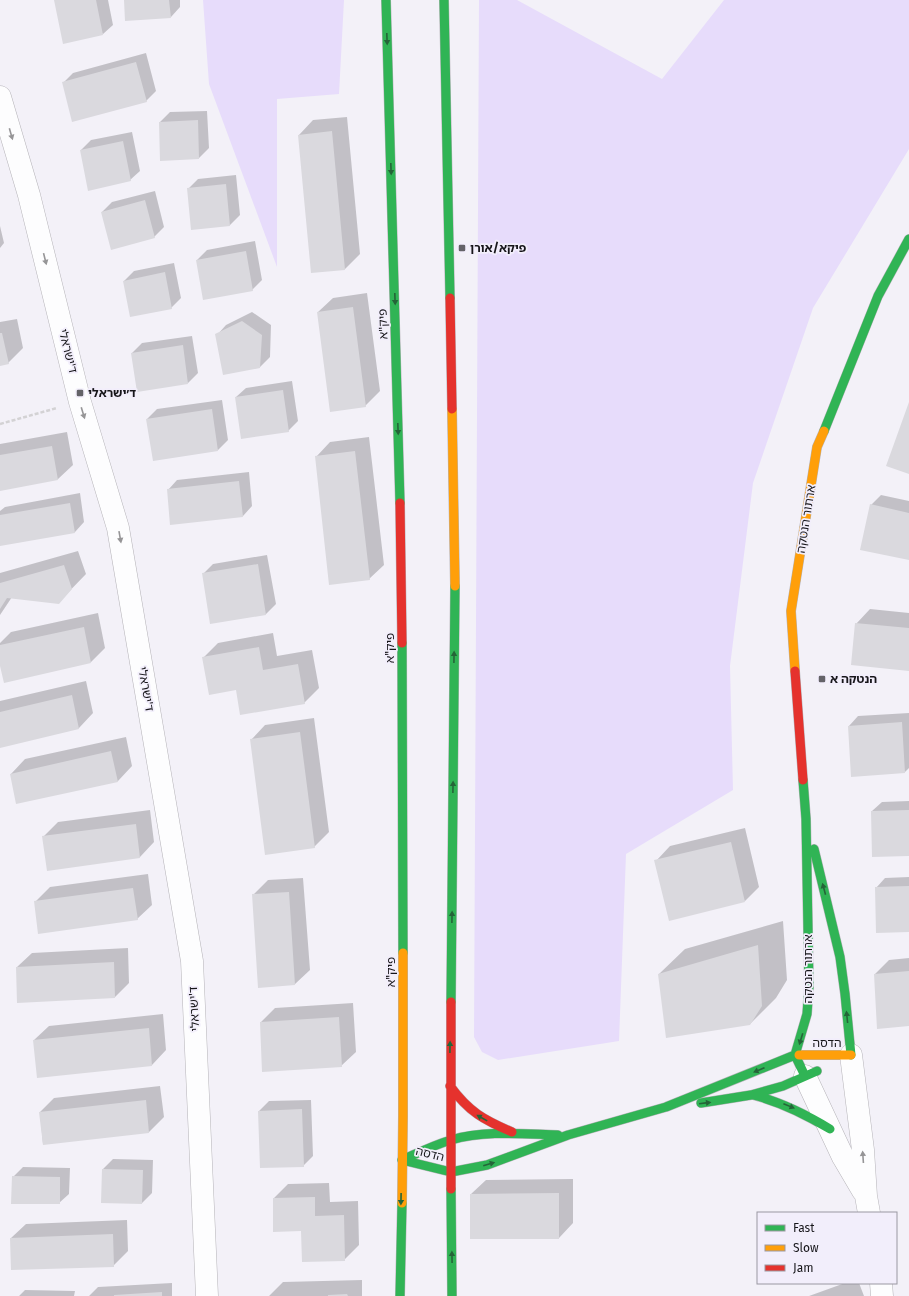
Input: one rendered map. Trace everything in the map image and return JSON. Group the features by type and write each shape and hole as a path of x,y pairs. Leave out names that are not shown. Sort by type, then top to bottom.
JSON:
{"main road":[{"name":"פיק\"א","path":"386,0 402,559 402,1160 400,1296"},
{"path":"444,0 455,554 450,1086 452,1296"},
{"path":"445,13 451,0"},
{"name":"ארתור הנטקה","path":"805,1076 795,1055 807,1014 809,986 806,819 792,611 817,447 878,296 909,239"},
{"name":"ארתור הנטקה","path":"806,819 840,957 851,1055"},
{"name":"הדסה","path":"402,1160 451,1172 487,1165 568,1135 666,1107 795,1055 851,1055"},
{"name":"הדסה","path":"666,1107 751,1095 783,1086 851,1055"},
{"path":"450,1086 460,1101 471,1111 492,1123 517,1134"},
{"path":"751,1095 771,1099 790,1106 807,1114 830,1129"},
{"name":"הדסה","path":"402,1160 451,1140 478,1136 517,1134 568,1135"}],"street":[{"name":"ד'ישראלי","path":"0,97 29,195 80,402 118,528 192,961 207,1296"},
{"name":"ארתור הנטקה","path":"851,1055 862,1143 867,1204"},
{"name":"ארתור הנטקה","path":"805,1076 867,1204"},
{"path":"880,1284 882,1296"}],"path":[{"path":"0,424 80,402"}],"shaded area":[{"path":"203,0 344,0 339,94 277,99 277,267 209,84"},
{"path":"479,0 517,0 662,79 724,0 909,0 909,149 813,308 753,483 730,666 733,790 626,854 619,1041 498,1060 482,1052 474,1037"}],"building":[{"path":"54,0 96,0 103,35 63,44"},
{"path":"124,0 169,0 171,18 125,21"},
{"path":"136,62 147,102 72,122 62,82"},
{"path":"198,120 199,159 160,161 159,122"},
{"path":"332,131 345,270 311,273 298,135"},
{"path":"123,141 131,181 88,191 80,150"},
{"path":"226,184 230,226 191,230 187,188"},
{"path":"145,200 155,238 111,250 101,212"},
{"path":"246,251 253,291 203,300 196,260"},
{"path":"165,272 172,309 130,317 123,281"},
{"path":"353,307 366,407 330,412 317,312"},
{"path":"242,321 262,335 260,368 223,375 215,334"},
{"path":"0,333 2,333 9,364 0,366"},
{"path":"183,345 188,384 137,392 131,353"},
{"path":"283,390 289,432 241,439 235,397"},
{"path":"909,402 909,474 886,466"},
{"path":"212,409 218,451 153,461 146,419"},
{"path":"52,446 58,480 0,491 0,455"},
{"path":"355,451 370,580 329,585 315,456"},
{"path":"239,481 243,517 170,525 167,489"},
{"path":"70,503 75,533 0,546 0,515"},
{"path":"870,504 909,513 909,560 860,550"},
{"path":"258,564 266,615 210,624 202,573"},
{"path":"64,565 72,589 59,604 7,598 0,609 0,583"},
{"path":"855,623 909,628 909,671 851,665"},
{"path":"84,627 91,663 4,683 0,666 0,645"},
{"path":"259,647 263,670 298,664 305,704 240,715 236,690 209,695 202,657"},
{"path":"72,695 79,729 0,748 0,712"},
{"path":"902,722 905,773 851,777 848,726"},
{"path":"300,732 315,848 265,855 250,739"},
{"path":"111,751 118,782 16,804 10,774"},
{"path":"909,810 909,856 872,857 871,811"},
{"path":"136,824 140,858 47,871 42,836"},
{"path":"731,842 745,902 669,921 654,860"},
{"path":"909,886 909,932 876,933 875,887"},
{"path":"133,888 138,920 38,934 34,901"},
{"path":"289,892 295,985 258,988 252,894"},
{"path":"758,945 762,1006 750,1025 666,1038 658,974"},
{"path":"114,962 115,998 17,1003 16,967"},
{"path":"909,971 909,1026 877,1029 874,974"},
{"path":"339,1017 342,1067 262,1072 260,1022"},
{"path":"149,1028 152,1066 37,1078 33,1040"},
{"path":"146,1100 149,1133 43,1145 39,1112"},
{"path":"302,1109 304,1167 260,1168 258,1111"},
{"path":"102,1169 143,1170 142,1204 101,1203"},
{"path":"12,1176 60,1177 60,1204 11,1204"},
{"path":"559,1193 559,1239 470,1239 470,1194"},
{"path":"315,1197 315,1216 344,1215 345,1261 302,1262 301,1231 273,1232 273,1198"},
{"path":"113,1234 114,1267 11,1270 10,1238"},
{"path":"162,1292 162,1296 114,1296 114,1295"},
{"path":"347,1294 348,1296 328,1296 328,1295"}],"traffic: fast":[{"path":"386,0 400,503"},
{"path":"444,0 450,298"},
{"path":"824,431 878,296 909,239"},
{"path":"451,1002 455,586"},
{"path":"402,643 403,953"},
{"path":"803,780 806,819 809,986 807,1014 795,1055 805,1076"},
{"path":"814,849 840,957 851,1055"},
{"path":"402,1160 451,1172 487,1165 568,1135 666,1107 795,1055 799,1055"},
{"path":"701,1103 751,1095 783,1086 817,1071"},
{"path":"753,1095 793,1109 830,1129"},
{"path":"402,1160 438,1144 464,1137 504,1133 558,1135"},
{"path":"451,1189 452,1296"},
{"path":"400,1296 402,1203"}],"traffic: slow":[{"path":"452,409 455,586"},
{"path":"795,671 791,611 817,447 824,431"},
{"path":"402,1203 403,953"},
{"path":"799,1055 851,1055"}],"traffic: jam":[{"path":"450,298 452,409"},
{"path":"400,503 402,643"},
{"path":"795,671 803,780"},
{"path":"451,1002 451,1189"},
{"path":"450,1086 471,1109 485,1119 512,1132"}],"place":[{"name":"פיקא/אורן","path":"462,248"},
{"name":"ד׳ישראלי","path":"80,393"},
{"name":"הנטקה א","path":"822,679"}]}
